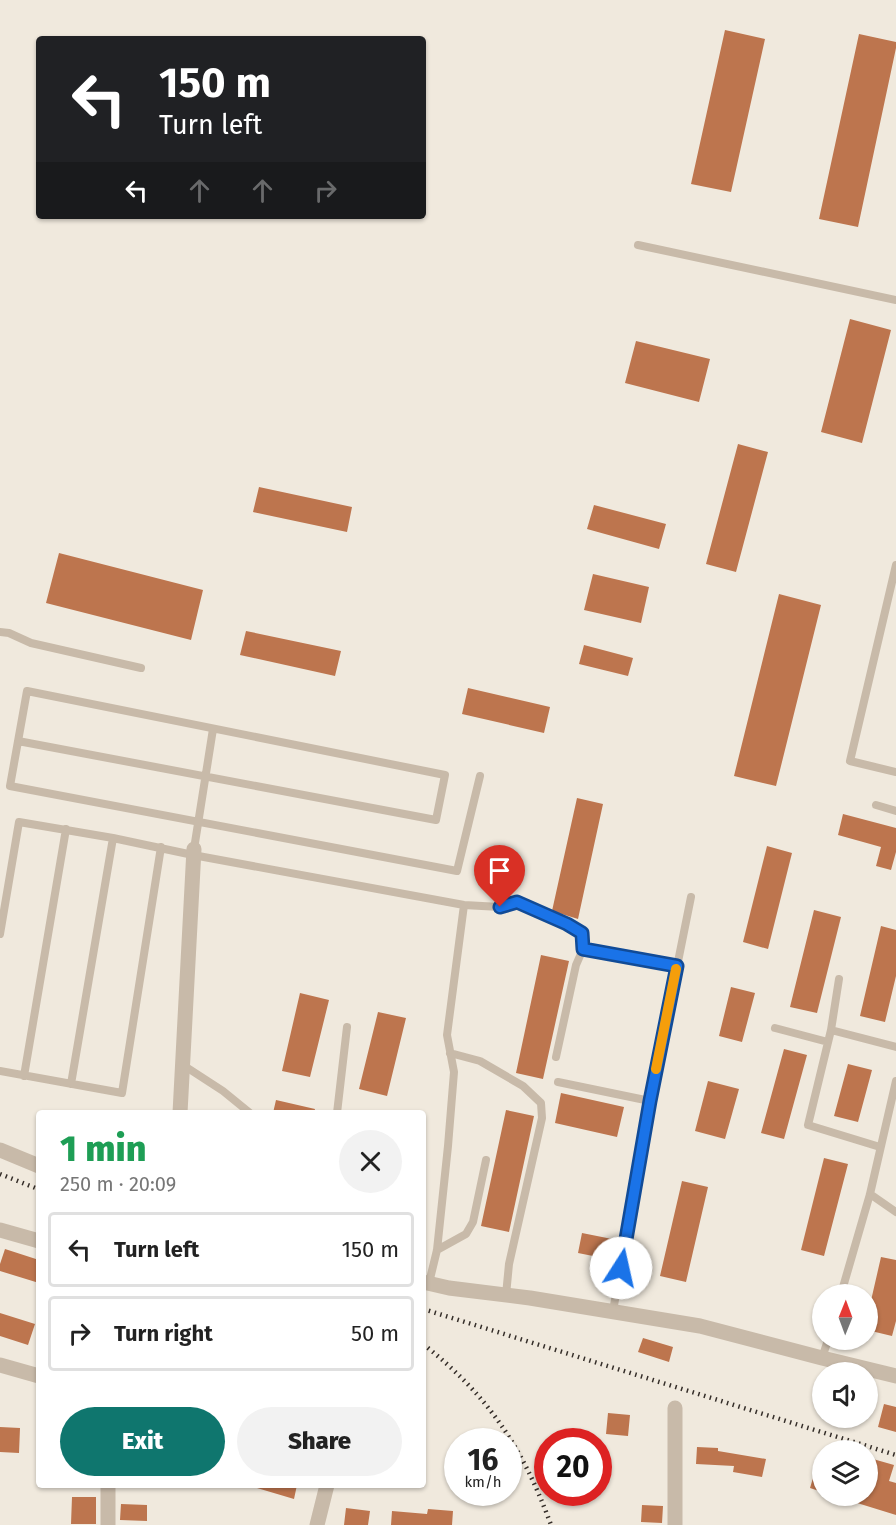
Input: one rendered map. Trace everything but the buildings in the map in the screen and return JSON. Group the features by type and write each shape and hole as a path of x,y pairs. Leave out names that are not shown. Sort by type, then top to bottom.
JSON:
{"street":[{"path":"180,1110 193,852"},
{"path":"0,1150 36,1165"},
{"path":"0,1230 36,1240"},
{"path":"426,1283 700,1326 822,1359 896,1376"},
{"path":"0,1365 36,1375"},
{"path":"675,1408 675,1525"},
{"path":"108,1488 108,1525"},
{"path":"317,1525 326,1488"}],"lane":[{"path":"638,245 896,300"},
{"path":"896,566 850,761 896,772"},
{"path":"0,632 9,633 31,643 141,668"},
{"path":"18,741 436,820 445,775 27,691 18,741 10,786 457,871 480,776"},
{"path":"193,852 213,729"},
{"path":"876,805 896,811"},
{"path":"0,934 19,822 193,852 464,905 500,907 517,902 582,933 583,949 576,965 556,1057"},
{"path":"24,1076 66,829"},
{"path":"72,1084 113,838"},
{"path":"0,1071 122,1093 161,847"},
{"path":"613,1311 650,1101 691,897"},
{"path":"426,1283 437,1250 454,1072 447,1035 464,905"},
{"path":"583,949 677,966"},
{"path":"839,980 831,1030 808,1125 880,1147"},
{"path":"337,1110 348,1028"},
{"path":"775,1028 828,1042"},
{"path":"831,1030 896,1047"},
{"path":"450,1053 480,1061 523,1086 541,1103 542,1118 509,1264 506,1295"},
{"path":"183,1065 223,1091 246,1110"},
{"path":"558,1083 650,1101"},
{"path":"844,1284 870,1194 896,1085"},
{"path":"437,1250 466,1234 472,1222 486,1160"},
{"path":"870,1194 896,1212"},
{"path":"822,1359 825,1350"}],"railway":[{"path":"0,1174 36,1188"},
{"path":"426,1310 896,1455"},
{"path":"426,1346 466,1383 501,1425 528,1471 551,1525"}],"slow traffic":[{"path":"656,1069 676,969"}],"route":[{"path":"500,907 517,902 567,924 582,933 583,949 677,966 650,1101 621,1268"}]}
